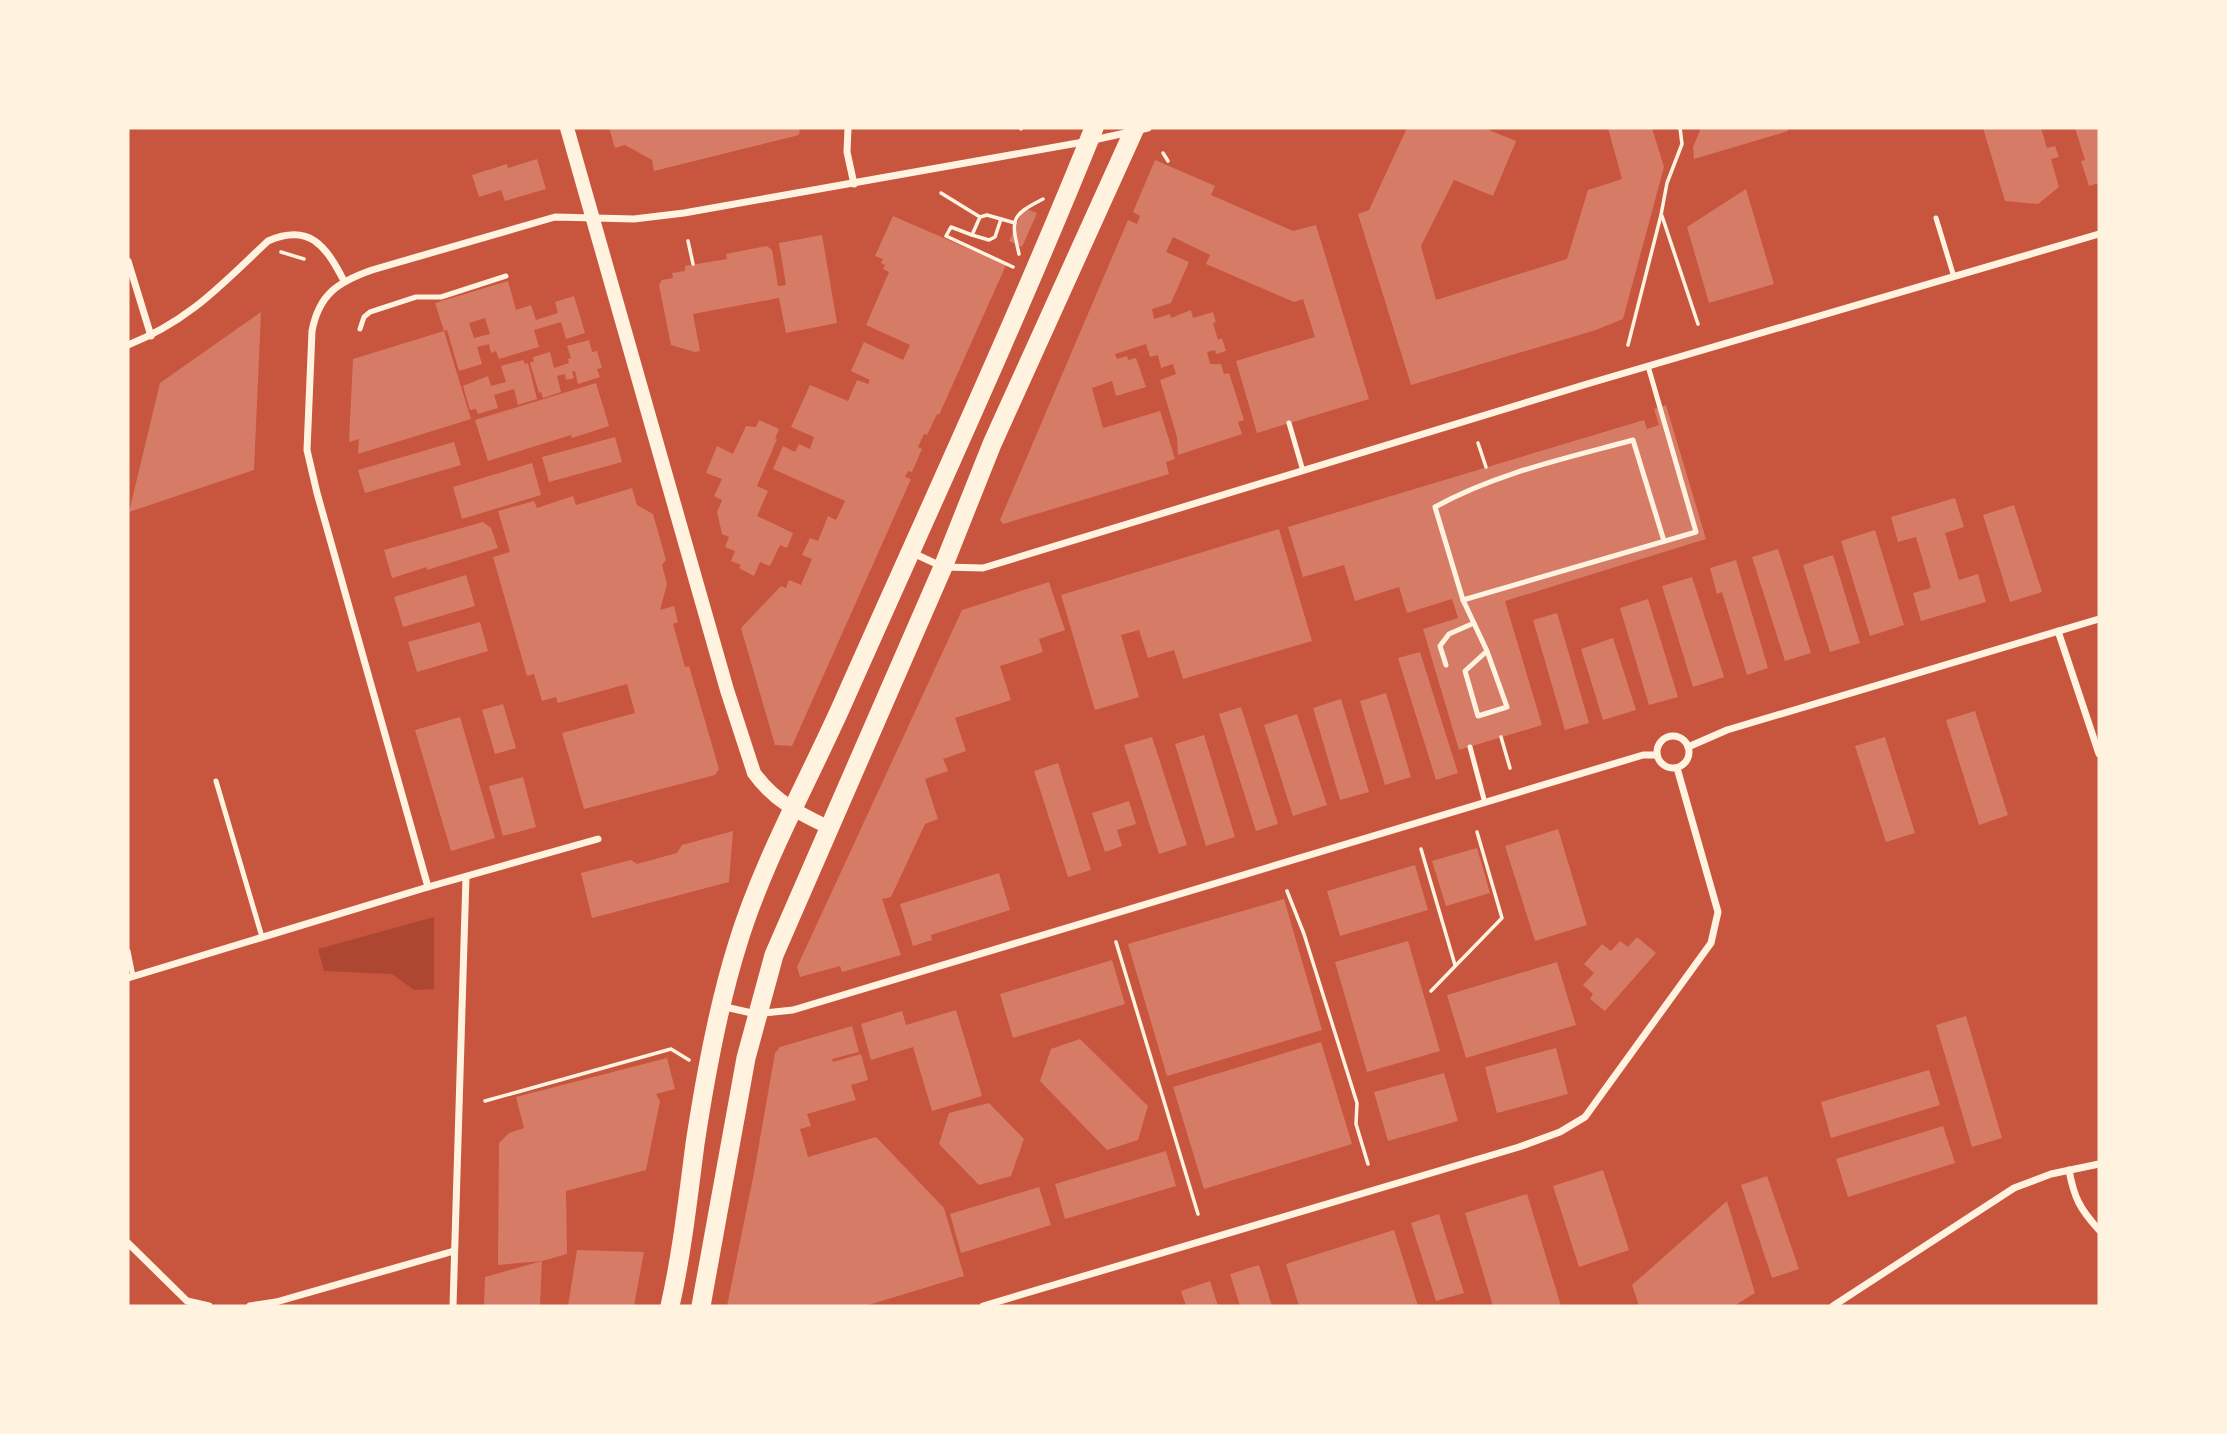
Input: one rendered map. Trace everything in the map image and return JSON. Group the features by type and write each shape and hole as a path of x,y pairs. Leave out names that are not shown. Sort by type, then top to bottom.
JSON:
{"highway":[{"path":"701,1306 746,1058 774,955 943,567 992,444 1139,129"},
{"path":"670,1306 678,1269 696,1140 721,1006 738,942 793,811 1092,134"}],"main road":[{"path":"567,128 754,773 761,784 793,811 830,828"}],"street":[{"path":"848,128 847,152 853,184"},
{"path":"428,887 307,450 312,331 316,312 323,298 344,281 372,270 555,217 634,219 684,213 853,184 1092,134 1139,129"},
{"path":"909,551 943,567 983,568 1648,366 2099,234"},
{"path":"128,345 151,336 195,309 268,241 280,236 304,235 318,241 344,281"},
{"path":"128,261 151,336"},
{"path":"1688,747 1727,730 2099,619"},
{"path":"2058,631 2099,754"},
{"path":"1666,737 1682,739 1689,752 1686,762 1677,768 1666,768 1656,755 1658,744 1666,737"},
{"path":"721,1006 756,1014 793,1010 1643,755 1656,755"},
{"path":"983,1306 1519,1147 1560,1132 1585,1117 1711,943 1718,912 1677,768"},
{"path":"130,977 598,839"},
{"path":"453,1306 466,877"},
{"path":"1833,1306 2014,1188 2035,1179 2099,1164"},
{"path":"2069,1170 2081,1210 2099,1230"},
{"path":"128,1243 187,1301 209,1306"},
{"path":"250,1306 276,1302 454,1251"}],"lane":[{"path":"1936,218 1954,277"},
{"path":"360,329 364,317 370,313 416,297 441,297 506,276"},
{"path":"1462,600 1696,532 1648,366"},
{"path":"1289,423 1303,471"},
{"path":"1487,651 1465,671 1478,716 1507,707 1487,651 1462,600 1435,507 1464,491 1557,460 1633,440 1664,541"},
{"path":"1446,665 1440,646 1449,634 1474,624"},
{"path":"1470,747 1485,803"},
{"path":"216,781 262,937"},
{"path":"128,951 130,977"}],"path":[{"path":"1628,345 1667,183 1682,144 1680,128"},
{"path":"1163,153 1168,161"},
{"path":"941,192 980,217 987,215 1015,223"},
{"path":"1019,254 1013,235 1018,214 1043,199"},
{"path":"1661,215 1698,324"},
{"path":"972,235 980,217"},
{"path":"1001,219 995,237 989,240 951,227 946,236 1013,267"},
{"path":"688,241 694,264"},
{"path":"281,252 303,259"},
{"path":"1478,443 1486,467"},
{"path":"1501,737 1510,768"},
{"path":"1431,991 1502,918 1477,832"},
{"path":"1421,849 1455,966"},
{"path":"1287,891 1304,934 1357,1103 1356,1124 1368,1164"},
{"path":"1116,942 1198,1214"},
{"path":"485,1101 671,1049 689,1060"}],"shaded area":[{"path":"434,917 434,989 414,990 392,974 324,971 318,949"}],"building":[{"path":"609,128 800,128 799,135 654,171 652,160 625,145 615,148"},
{"path":"1407,128 1484,128 1516,141 1493,196 1454,180 1421,246 1436,300 1567,259 1588,190 1622,179 1608,128 1652,128 1664,167 1623,319 1596,330 1411,385 1358,214 1369,210"},
{"path":"1701,128 1788,128 1788,131 1694,159 1693,147"},
{"path":"1983,128 2041,128 2047,148 2055,146 2059,157 2051,159 2059,187 2038,204 2005,201"},
{"path":"2075,128 2099,128 2099,183 2089,186 2081,161 2085,160"},
{"path":"537,159 546,189 505,201 501,190 479,197 472,175 507,164 508,168"},
{"path":"1155,160 1215,186 1211,195 1293,231 1316,225 1369,399 1257,433 1236,361 1315,337 1303,299 1294,302 1206,264 1210,255 1173,237 1166,252 1189,262 1171,303 1152,309 1154,319 1170,314 1171,318 1191,310 1193,318 1213,312 1218,340 1222,338 1226,351 1216,354 1215,350 1207,352 1210,364 1221,364 1224,374 1229,373 1244,420 1238,422 1242,434 1178,455 1177,437 1160,380 1176,374 1173,364 1161,368 1158,355 1150,357 1146,344 1115,354 1117,359 1127,356 1128,360 1136,358 1146,387 1116,396 1112,381 1092,388 1103,428 1160,411 1175,459 1166,462 1169,474 1003,524 1000,520 1128,220 1137,224 1140,216 1133,212"},
{"path":"1746,189 1774,284 1709,303 1687,227"},
{"path":"1024,208 1037,213 1022,247 1009,241"},
{"path":"893,216 1006,265 939,415 937,414 918,447 922,449 912,472 908,471 905,477 911,479 792,746 775,745 741,628 781,586 786,588 789,580 801,585 812,559 802,555 810,538 818,541 828,516 836,520 845,501 773,469 783,446 795,452 799,444 810,449 814,437 791,427 810,385 848,401 857,380 868,384 870,380 851,371 864,342 903,360 910,345 866,325 889,272 883,269 883,259 875,256"},
{"path":"822,235 837,323 786,333 779,298 693,314 700,351 671,345 659,285 662,280 673,278 672,273 685,271 685,266 727,259 726,254 767,246 772,250 778,286 786,285 779,243"},
{"path":"508,281 516,310 531,305 536,320 558,313 555,302 574,296 585,333 566,339 561,322 534,330 539,347 499,359 496,351 491,353 489,344 477,347 482,364 459,371 447,330 444,331 435,303","holes":["485,318 490,334 474,338 469,323"]},
{"path":"261,312 254,470 129,512 160,383"},
{"path":"444,331 471,419 358,454 359,439 349,442 353,359"},
{"path":"589,340 592,352 597,351 602,368 597,369 600,377 578,384 575,371 572,372 574,378 566,380 565,374 557,376 561,392 543,398 530,363 534,361 533,357 550,352 554,368 569,363 568,359 571,358 567,346"},
{"path":"523,360 525,364 528,363 537,399 518,405 514,389 494,395 498,408 478,414 476,409 470,410 463,386 488,376 491,386 506,382 501,366"},
{"path":"596,383 609,426 488,461 475,420"},
{"path":"1666,405 1706,539 1505,601 1542,725 1459,750 1423,629 1458,618 1452,599 1407,613 1399,587 1355,601 1344,565 1303,577 1288,527 1644,420 1647,429 1659,425 1654,409"},
{"path":"759,420 779,429 757,486 768,491 757,516 793,533 787,548 780,545 770,566 760,562 754,576 739,568 741,565 731,561 735,551 725,547 729,537 722,534 717,512 722,500 714,496 722,479 706,473 717,446 733,454 746,426 756,427"},
{"path":"615,437 622,462 549,482 542,457"},
{"path":"454,442 461,465 365,493 358,470"},
{"path":"532,463 541,495 462,519 453,487"},
{"path":"632,488 637,505 653,514 666,560 662,565 667,584 660,610 674,606 678,622 673,624 685,667 689,666 719,769 715,775 584,809 562,733 635,713 627,684 558,703 556,697 542,701 534,674 527,676 493,557 510,552 498,511 534,501 537,508 573,496 576,505"},
{"path":"1955,498 1964,527 1945,533 1959,580 1978,574 1986,602 1921,621 1913,593 1931,588 1916,537 1898,542 1891,517"},
{"path":"2014,505 2042,592 2010,602 1983,515"},
{"path":"483,522 491,528 498,548 392,578 384,550"},
{"path":"1279,529 1312,641 1183,679 1174,650 1148,658 1139,630 1121,635 1139,697 1095,710 1061,595"},
{"path":"1875,530 1904,625 1870,636 1841,541"},
{"path":"1778,549 1811,653 1785,661 1752,557"},
{"path":"1833,555 1860,643 1830,652 1803,565"},
{"path":"1736,560 1768,668 1747,675 1722,592 1717,594 1710,568"},
{"path":"466,575 475,606 403,627 394,597"},
{"path":"1692,577 1724,677 1693,687 1662,586"},
{"path":"1049,582 1065,630 1039,639 1043,652 1000,666 1011,700 955,718 966,751 943,759 948,771 925,779 938,819 925,824 891,897 882,899 901,955 842,972 840,966 800,977 797,967 962,610"},
{"path":"1648,599 1678,697 1649,705 1620,608"},
{"path":"1557,613 1589,723 1565,730 1533,620"},
{"path":"480,622 488,651 417,672 408,642"},
{"path":"1613,638 1636,710 1603,720 1581,649"},
{"path":"1420,652 1458,773 1436,780 1398,658"},
{"path":"1386,693 1411,777 1385,785 1360,701"},
{"path":"1341,699 1369,792 1340,800 1313,708"},
{"path":"503,704 516,748 495,754 482,710"},
{"path":"1241,707 1278,824 1256,831 1219,714"},
{"path":"1975,711 2008,815 1979,825 1946,720"},
{"path":"1297,714 1327,805 1293,816 1264,725"},
{"path":"460,717 495,838 451,851 415,730"},
{"path":"1204,735 1235,837 1206,846 1175,744"},
{"path":"1152,737 1187,845 1159,854 1124,745"},
{"path":"1885,737 1915,833 1886,842 1855,746"},
{"path":"1058,763 1091,870 1068,877 1034,771"},
{"path":"523,777 536,827 503,836 489,786"},
{"path":"1129,801 1136,824 1117,830 1122,846 1105,852 1092,813"},
{"path":"1558,829 1587,925 1535,941 1505,846"},
{"path":"733,831 729,882 592,918 581,873 631,860 637,864 677,853 682,845"},
{"path":"1477,848 1490,893 1446,906 1432,861"},
{"path":"1415,865 1428,910 1340,936 1327,891"},
{"path":"999,873 1010,910 931,935 932,940 913,946 900,904"},
{"path":"1284,899 1322,1030 1167,1076 1128,944"},
{"path":"1637,937 1656,953 1605,1011 1590,999 1593,994 1583,985 1594,973 1584,964 1602,944 1611,951 1620,941 1628,947"},
{"path":"1408,941 1440,1051 1367,1072 1335,962"},
{"path":"1112,960 1125,1004 1013,1038 1000,994"},
{"path":"1557,962 1576,1025 1466,1058 1447,995"},
{"path":"956,1010 982,1096 932,1111 913,1047 871,1060 861,1024 902,1011 906,1025"},
{"path":"1966,1016 2002,1138 1972,1147 1936,1025"},
{"path":"852,1026 859,1052 832,1059 833,1062 861,1054 868,1080 851,1085 856,1100 807,1114 811,1126 800,1129 808,1157 876,1137 944,1208 964,1276 865,1306 727,1306 775,1053 780,1047"},
{"path":"1080,1039 1148,1106 1138,1140 1107,1150 1040,1081 1051,1049"},
{"path":"1321,1042 1352,1144 1204,1189 1173,1087"},
{"path":"1556,1048 1568,1094 1497,1113 1485,1067"},
{"path":"667,1058 675,1089 656,1094 660,1101 646,1170 566,1191 567,1254 542,1261 498,1265 499,1143 509,1133 524,1128 516,1097"},
{"path":"1929,1070 1940,1105 1831,1138 1821,1102"},
{"path":"1444,1073 1458,1121 1388,1141 1374,1092"},
{"path":"989,1103 1024,1139 1011,1176 979,1185 939,1144 949,1113"},
{"path":"1943,1126 1955,1163 1848,1197 1836,1159"},
{"path":"1166,1151 1176,1186 1065,1219 1055,1184"},
{"path":"1603,1170 1629,1250 1579,1267 1553,1186"},
{"path":"1767,1176 1799,1269 1772,1278 1741,1185"},
{"path":"1039,1187 1051,1225 961,1253 950,1214"},
{"path":"1527,1194 1561,1306 1493,1306 1465,1213"},
{"path":"1727,1201 1755,1293 1734,1306 1639,1306 1632,1285"},
{"path":"1439,1214 1464,1293 1436,1301 1411,1223"},
{"path":"1394,1230 1418,1306 1299,1306 1286,1264"},
{"path":"577,1250 644,1252 634,1306 568,1306"},
{"path":"542,1261 540,1306 484,1306 485,1277"},
{"path":"1259,1265 1272,1306 1240,1306 1230,1274"},
{"path":"1210,1281 1218,1306 1186,1306 1181,1291"}]}
